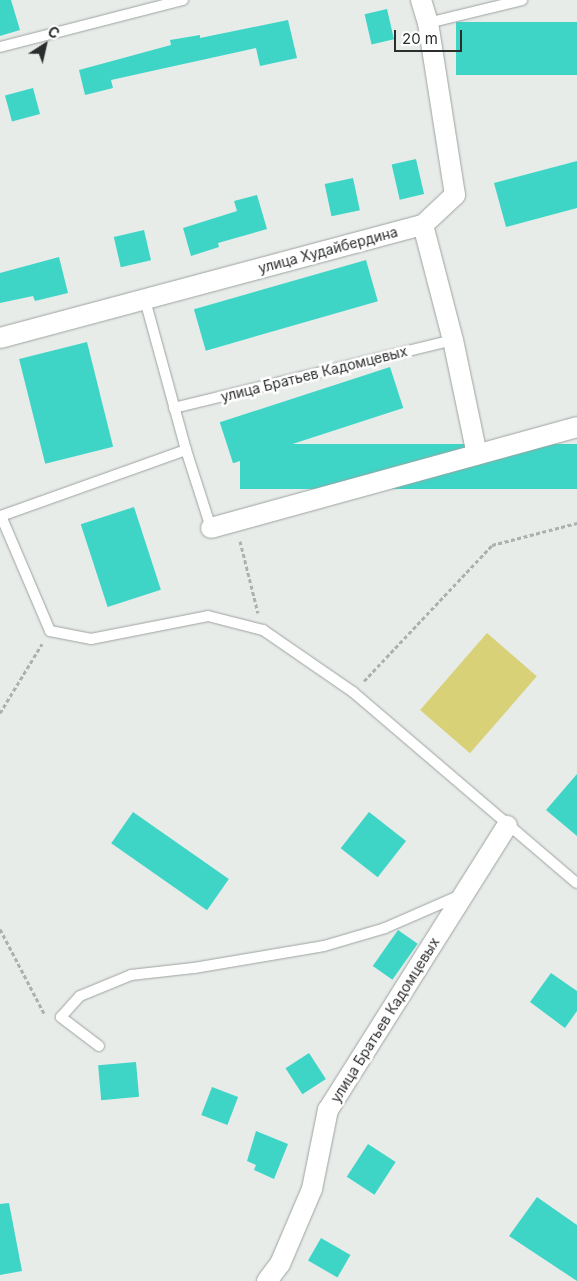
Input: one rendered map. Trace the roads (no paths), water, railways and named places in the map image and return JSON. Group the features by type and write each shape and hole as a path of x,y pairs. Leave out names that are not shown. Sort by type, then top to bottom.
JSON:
{"street":[{"name":"улица Худайбердина","path":"0,338 423,225 455,195 428,24 421,0"},
{"path":"423,225 453,340 477,455"},
{"path":"211,528 577,427"},
{"name":"улица Братьев Кадомцевых","path":"267,1281 280,1264 312,1189 328,1110 508,826"}],"lane":[{"path":"0,47 183,0"},
{"path":"428,24 522,0"},
{"path":"145,300 186,450 211,528"},
{"name":"улица Братьев Кадомцевых","path":"174,408 453,340"},
{"path":"186,450 0,514 50,630 91,639 208,616 263,630 354,692 508,826 577,883"},
{"path":"99,1046 61,1017 80,996 123,978 324,946 385,928 464,894"}]}
